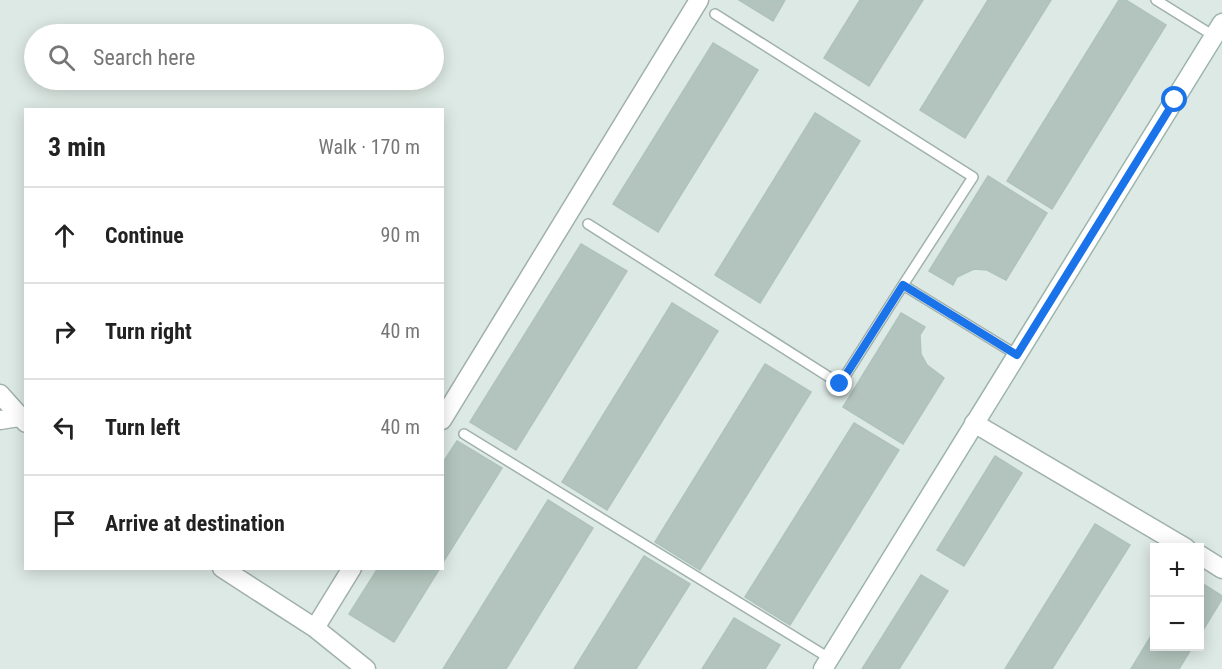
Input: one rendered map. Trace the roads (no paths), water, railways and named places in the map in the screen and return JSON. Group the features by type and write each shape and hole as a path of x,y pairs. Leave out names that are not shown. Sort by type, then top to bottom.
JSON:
{"street":[{"path":"444,417 699,0"},
{"path":"826,664 1218,29"},
{"path":"0,394 22,420"},
{"path":"0,420 22,420"},
{"path":"975,423 1178,543"},
{"path":"1204,558 1222,569"},
{"path":"225,570 315,628 366,669"},
{"path":"315,628 351,570"}],"lane":[{"path":"1156,0 1218,29"},
{"path":"588,224 840,384 973,177 715,14"},
{"path":"903,285 1017,355"},
{"path":"465,434 826,664"}]}
